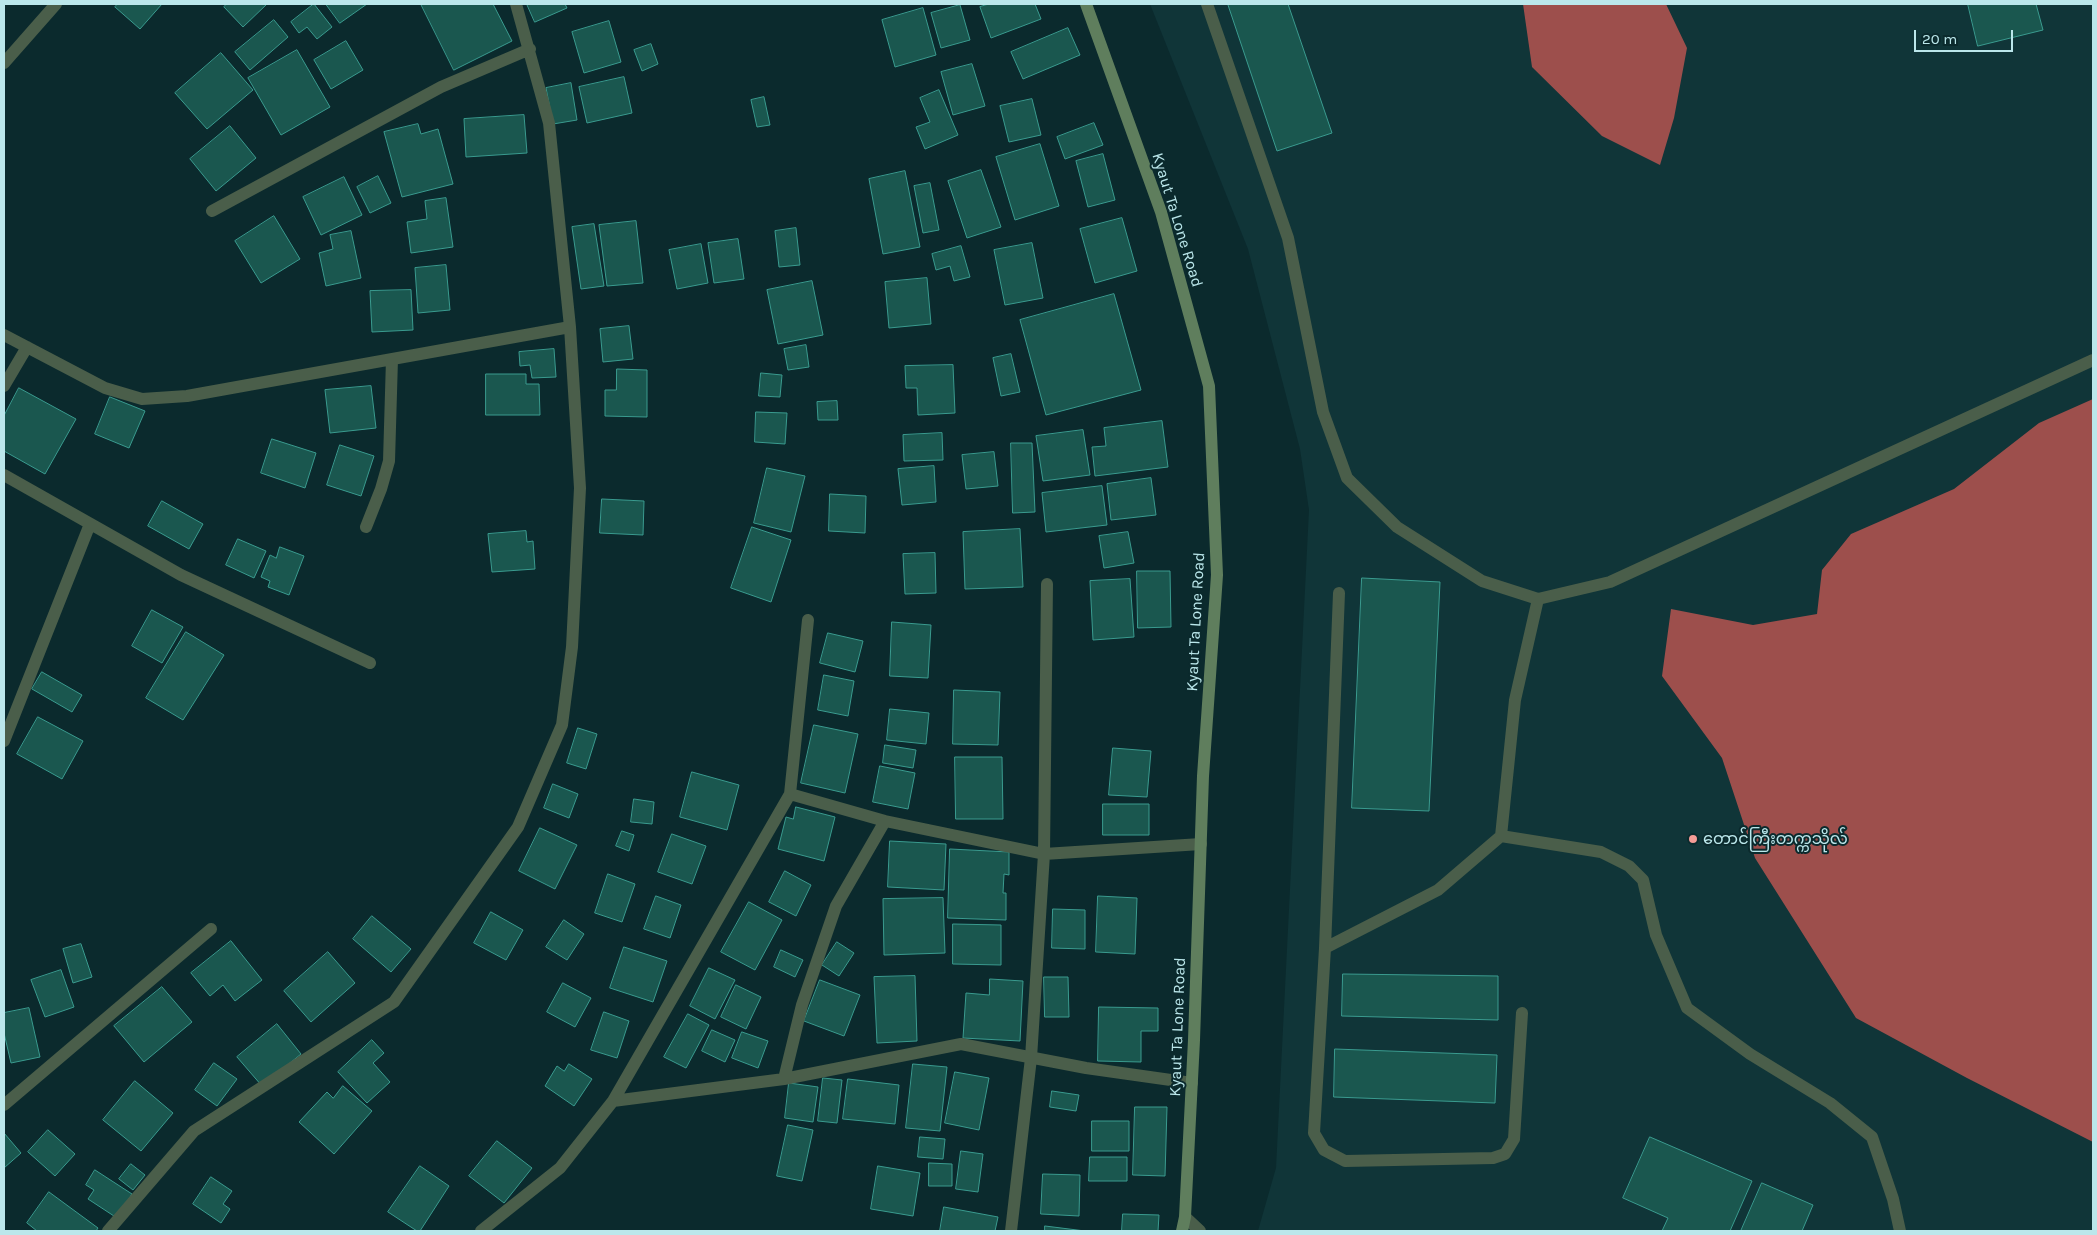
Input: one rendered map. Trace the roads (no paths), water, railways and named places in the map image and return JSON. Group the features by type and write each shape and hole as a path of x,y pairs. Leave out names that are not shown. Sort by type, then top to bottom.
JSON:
{"main road":[{"name":"Kyaut Ta Lone Road","path":"1086,4 1161,212 1209,386 1218,575 1203,776 1192,1083 1185,1216 1182,1231"}],"street":[{"path":"4,62 56,4"},
{"path":"108,1231 194,1132 394,1002 518,828 562,725 572,647 580,488 570,327 549,123 516,4"},
{"path":"1207,4 1288,238 1323,412 1346,478 1397,527 1482,581 1538,599 1610,582 2093,360"},
{"path":"212,211 441,86 530,49"},
{"path":"4,335 105,388 142,399 187,396 570,327"},
{"path":"4,386 27,348"},
{"path":"366,527 381,489 389,461 392,359"},
{"path":"4,475 181,575 370,663"},
{"path":"4,742 90,524"},
{"path":"1011,1231 1031,1058 1044,854 1048,584"},
{"path":"1339,592 1325,948 1314,1133 1324,1150 1345,1161 1493,1158 1506,1154 1514,1139 1522,1013"},
{"path":"1325,948 1438,890 1501,836 1515,700 1538,599"},
{"path":"481,1231 560,1168 613,1101 790,794 808,620"},
{"path":"790,794 885,821 1044,854 1200,844"},
{"path":"784,1079 802,1005 836,906 885,821"},
{"path":"1501,836 1601,852 1634,870 1643,880 1656,935 1687,1008 1750,1054 1830,1103 1872,1137 1893,1199 1900,1231"},
{"path":"4,1105 211,929"},
{"path":"613,1101 784,1079 961,1044 1086,1068 1192,1083"},
{"path":"1185,1216 1200,1231"}],"place":[{"name":"တောင်ကြီးတက္ကသိုလ်","path":"1693,839"}]}
